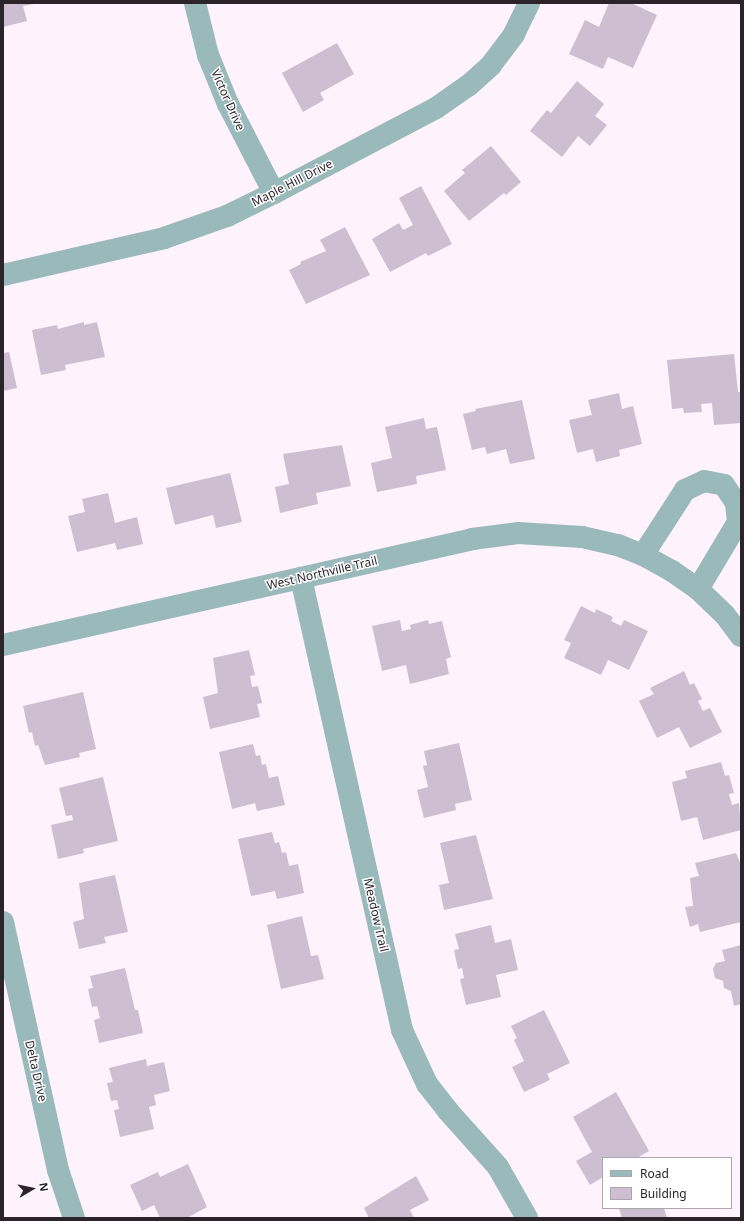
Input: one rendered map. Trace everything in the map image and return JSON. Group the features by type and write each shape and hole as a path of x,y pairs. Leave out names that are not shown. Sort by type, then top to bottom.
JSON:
{"street":[{"name":"Victor Drive","path":"195,3 208,55 228,104 274,193"},
{"name":"Maple Hill Drive","path":"3,275 164,238 227,216 274,193 436,108 468,86 491,65 514,34 529,3"},
{"path":"643,555 685,490 704,480 724,485 736,503 738,522 698,589"},
{"name":"West Northville Trail","path":"3,645 472,539 518,533 582,537 618,545 643,555 672,571 698,589 725,615 741,636"},
{"name":"Meadow Trail","path":"301,578 402,1030 427,1084 448,1111 498,1167 527,1218"},
{"name":"Delta Drive","path":"3,922 58,1170 74,1218"}],"building":[{"path":"3,3 34,4 23,6 27,21 3,27"},
{"path":"609,3 631,3 657,15 633,68 608,57 603,69 569,54 585,20 599,27"},
{"path":"337,43 354,74 320,93 324,100 303,112 282,73"},
{"path":"577,81 604,104 595,116 607,125 590,146 578,136 562,157 530,131 547,110 551,113"},
{"path":"491,146 521,182 506,195 504,193 469,221 444,191 465,173 462,170"},
{"path":"421,186 452,244 428,256 426,253 390,272 372,239 399,223 403,230 413,225 399,198"},
{"path":"345,227 370,275 306,304 289,270 301,264 300,262 326,251 320,240"},
{"path":"84,322 84,325 97,322 105,357 65,365 66,370 41,375 32,330 57,325 58,329"},
{"path":"9,352 17,388 3,391 3,353"},
{"path":"734,354 738,392 741,392 741,423 714,425 712,403 701,404 702,412 684,413 683,408 672,409 667,360"},
{"path":"619,393 622,409 633,406 642,444 619,450 620,456 596,462 593,449 577,453 569,420 592,415 588,400"},
{"path":"522,400 535,459 510,464 506,449 487,454 485,447 472,450 463,414 476,411 475,409"},
{"path":"424,418 426,429 437,427 446,470 416,476 417,484 377,492 371,463 392,458 385,427"},
{"path":"342,445 351,486 316,493 318,504 280,513 275,487 289,484 283,454"},
{"path":"230,473 242,522 216,528 213,515 175,525 166,488"},
{"path":"108,493 115,523 137,517 143,544 117,550 115,543 77,552 68,516 85,512 82,499"},
{"path":"581,606 595,613 596,609 613,617 611,621 621,626 624,620 648,631 629,670 608,660 601,675 564,658 571,643 564,640"},
{"path":"400,620 402,631 411,629 410,625 428,620 429,624 442,621 451,657 446,659 449,674 410,684 406,665 382,671 372,626"},
{"path":"249,650 255,675 250,676 252,687 258,686 262,703 257,704 260,717 210,729 203,697 218,693 213,658"},
{"path":"684,671 690,685 694,683 702,699 698,701 703,711 710,708 722,732 690,748 679,727 657,738 639,701 654,694 650,688"},
{"path":"83,692 96,749 79,753 80,757 45,765 38,745 35,746 32,732 29,733 23,706"},
{"path":"459,743 472,800 455,804 456,810 424,818 417,790 428,787 423,766 427,765 424,751"},
{"path":"253,744 256,756 260,755 262,765 266,764 269,778 278,776 285,805 257,811 255,803 232,809 219,752"},
{"path":"721,762 725,776 729,775 734,793 729,794 732,805 739,803 741,830 703,840 697,817 681,821 672,782 687,778 685,771"},
{"path":"103,777 118,841 83,849 84,853 58,859 51,825 73,820 72,815 66,816 59,788"},
{"path":"272,832 275,843 279,842 282,853 286,852 289,866 298,864 304,893 277,899 275,891 251,896 238,839"},
{"path":"476,835 493,899 444,910 439,885 449,883 440,843"},
{"path":"736,853 741,865 741,922 700,932 698,924 690,927 685,907 693,906 690,878 699,876 695,863"},
{"path":"115,875 128,932 104,937 106,943 79,949 73,922 84,919 79,883"},
{"path":"302,916 311,956 318,955 324,979 281,989 267,925"},
{"path":"491,925 495,943 511,939 518,970 496,975 501,997 466,1005 460,979 464,978 462,968 458,969 454,950 459,949 455,934"},
{"path":"741,945 741,1004 734,1006 731,991 724,988 723,981 715,978 713,969 716,963 725,961 722,950"},
{"path":"125,968 135,1010 138,1010 143,1033 99,1043 94,1020 100,1018 97,1006 92,1007 88,989 93,988 90,976"},
{"path":"544,1010 570,1063 547,1074 550,1080 524,1092 512,1067 524,1061 514,1040 517,1038 511,1026"},
{"path":"146,1059 147,1066 164,1062 170,1091 154,1095 156,1105 149,1107 154,1129 120,1137 114,1110 119,1109 117,1100 111,1101 107,1083 113,1082 109,1068"},
{"path":"616,1092 649,1151 639,1157 602,1157 602,1178 590,1185 576,1161 592,1152 573,1117"},
{"path":"188,1164 207,1207 187,1218 160,1218 154,1205 142,1211 130,1185 158,1172 160,1177"},
{"path":"416,1176 429,1200 410,1210 414,1218 369,1218 364,1208"},
{"path":"619,1209 664,1209 667,1218 622,1218"}]}
